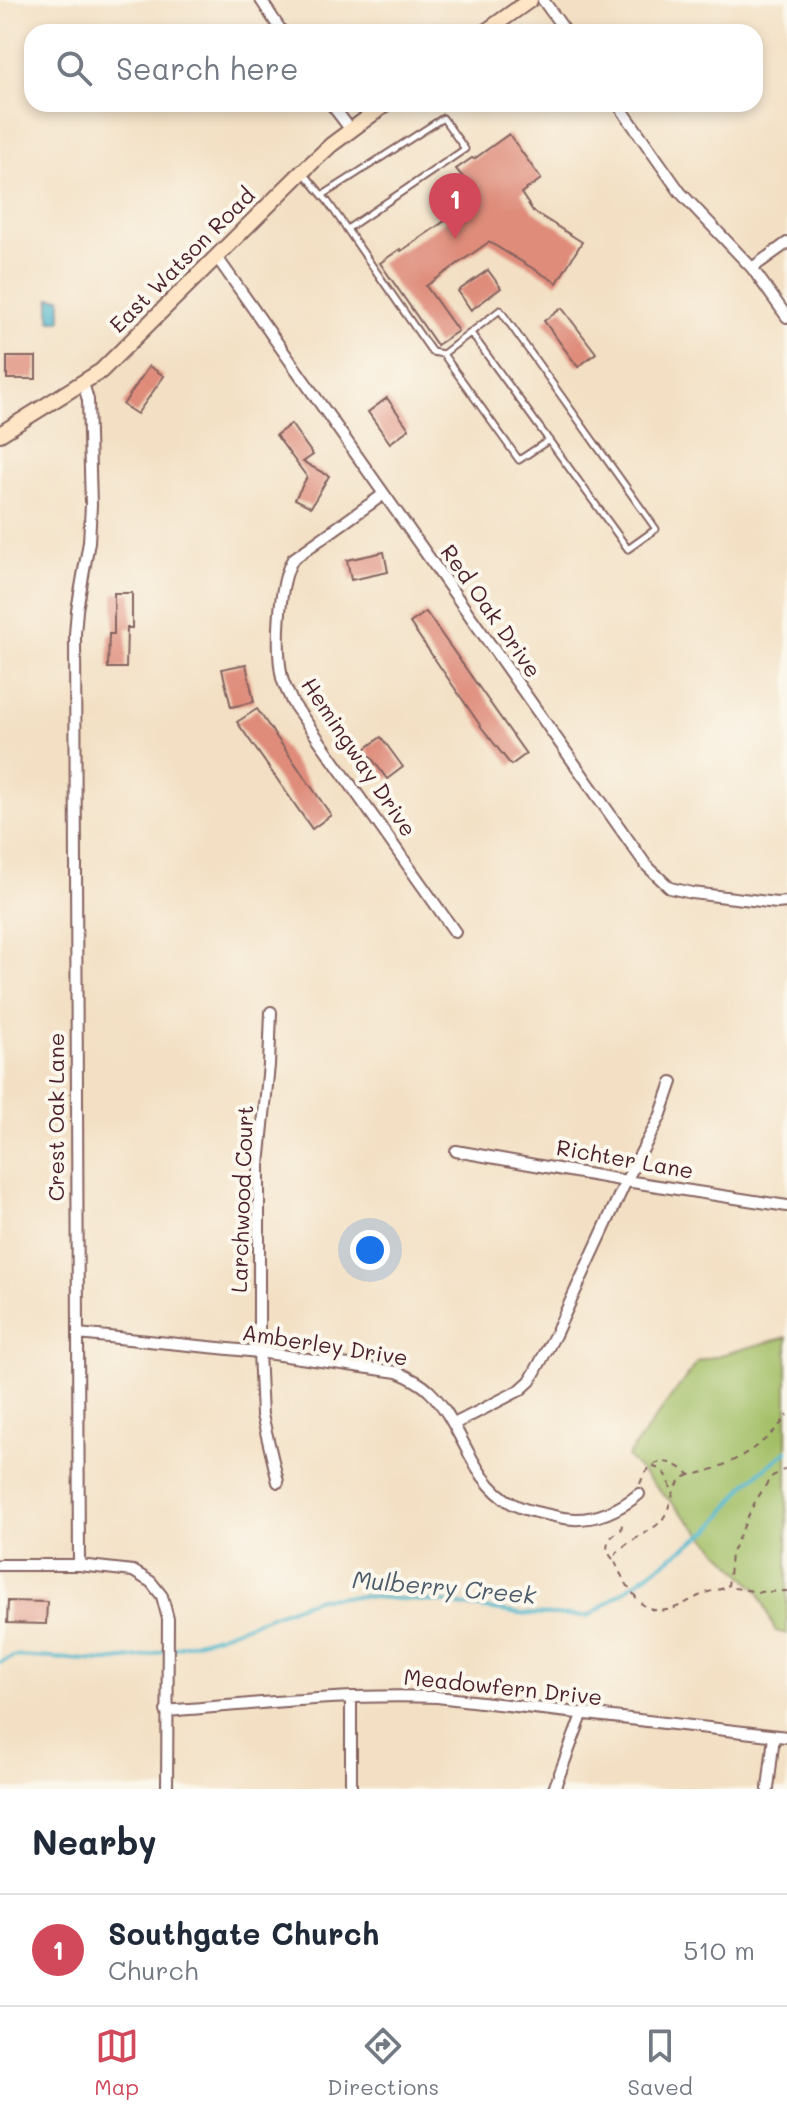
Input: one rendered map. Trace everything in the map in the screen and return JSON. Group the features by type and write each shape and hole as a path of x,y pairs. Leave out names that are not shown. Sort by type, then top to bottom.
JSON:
{"street":[{"path":"261,0 277,24"},
{"path":"496,24 530,0"},
{"path":"543,0 560,24"},
{"path":"337,112 351,130"},
{"name":"East Watson Road","path":"0,434 101,371 302,172 375,112"},
{"path":"624,112 680,192 752,268 787,317"},
{"path":"752,268 787,243"},
{"name":"Red Oak Drive","path":"216,256 646,865 670,888 787,902"},
{"name":"Crest Oak Lane","path":"79,1565 75,634 89,542 91,505 88,400 83,383"},
{"name":"Hemingway Drive","path":"384,494 293,559 287,568 280,613 280,661 292,702 455,932"},
{"name":"Larchwood Court","path":"271,1012 259,1165 259,1352 262,1415 278,1482"},
{"path":"454,1424 520,1390 530,1381 660,1117 672,1082"},
{"name":"Richter Lane","path":"456,1151 787,1206"},
{"name":"Amberley Drive","path":"78,1334 259,1352 397,1372 415,1380 430,1392 454,1424 479,1472 514,1505 568,1520 604,1516 624,1507 639,1494"},
{"path":"0,1565 79,1565 133,1571 151,1582 162,1596 168,1619 167,1789"},
{"name":"Meadowfern Drive","path":"166,1711 396,1695 787,1737"},
{"path":"351,1697 351,1789"},
{"path":"554,1789 582,1715"},
{"path":"768,1789 774,1736"}],"lane":[{"path":"323,195 443,118 465,149 347,229"},
{"path":"302,172 323,195 432,352 443,354 519,460 549,440"},
{"path":"443,354 500,310 656,529 628,549 471,333"}],"path":[{"path":"614,1560 620,1549 662,1521 677,1484 685,1476 710,1471 740,1457 777,1430 787,1415"},
{"path":"639,1494 641,1480 652,1466 663,1461 690,1475"},
{"path":"652,1466 666,1473 673,1495"},
{"path":"728,1587 731,1554 755,1502 771,1477 787,1468"},
{"path":"624,1507 623,1525 612,1535 606,1545 607,1550 635,1596 652,1609 668,1611 701,1594 728,1587 759,1592 787,1591"}],"green space":[{"path":"787,1337 787,1634 775,1631 759,1592 627,1457 698,1361"}],"water":[{"path":"50,298 61,298 61,321 50,321"}],"building":[{"path":"509,134 541,179 521,193 533,211 582,242 557,283 489,242 426,286 458,331 437,345 380,263 458,212 460,214 478,195 456,169"},
{"path":"488,270 501,288 471,310 458,291"},
{"path":"562,308 596,353 578,367 544,321"},
{"path":"7,357 36,357 36,379 7,379"},
{"path":"149,366 164,376 137,414 123,405"},
{"path":"387,398 409,429 390,443 368,412"},
{"path":"291,424 313,455 303,462 329,476 311,507 295,499 307,477 276,435"},
{"path":"384,552 388,572 351,580 347,560"},
{"path":"114,593 132,593 132,628 127,628 126,668 108,668 109,634 114,634"},
{"path":"426,612 526,754 511,765 410,623"},
{"path":"246,664 254,702 231,707 222,669"},
{"path":"257,709 331,815 312,829 237,722"},
{"path":"381,737 403,767 387,779 365,749"},
{"path":"8,1601 47,1602 46,1624 7,1623"}],"waterway":[{"name":"Mulberry Creek","path":"0,1662 16,1656 106,1661 142,1657 218,1636 318,1598 361,1596 439,1602 521,1614 589,1616 711,1529 748,1482 787,1451"}],"place":[{"name":"Southgate Church","path":"455,239"}]}
